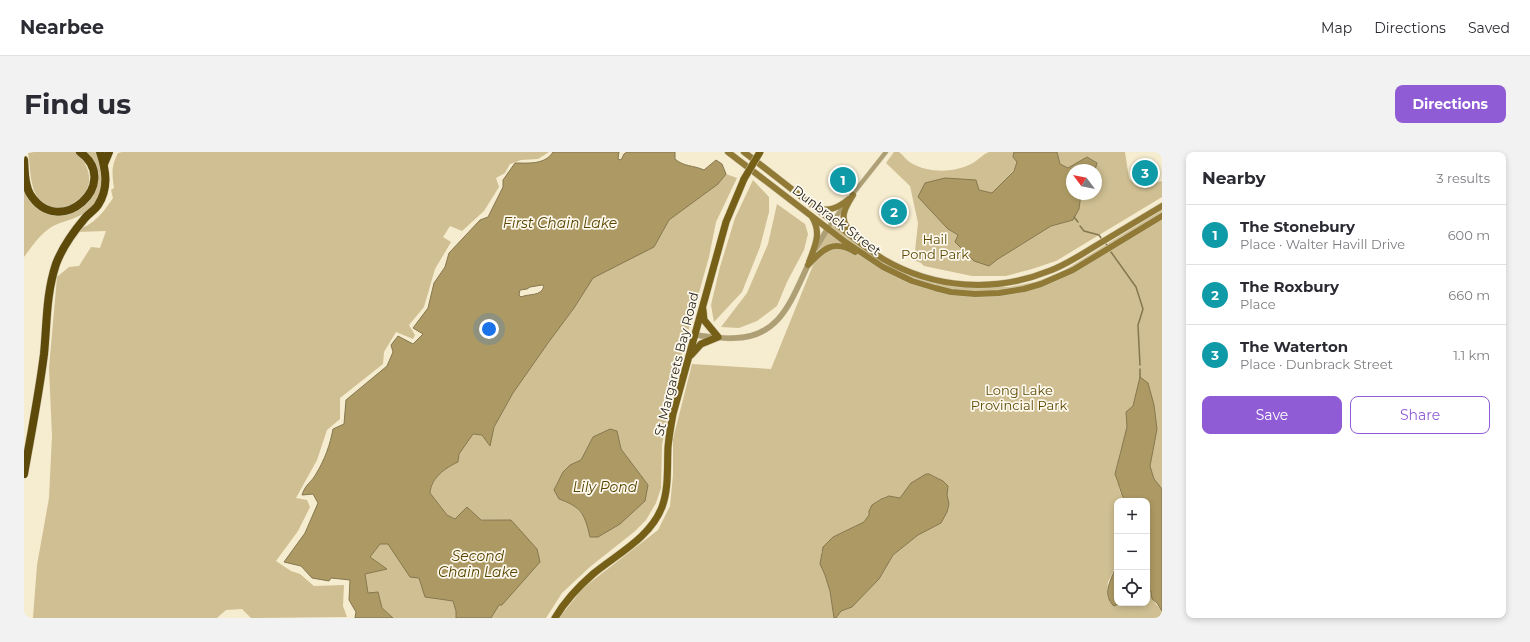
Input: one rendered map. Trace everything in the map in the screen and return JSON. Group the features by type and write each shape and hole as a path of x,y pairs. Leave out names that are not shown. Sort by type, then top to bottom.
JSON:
{"highway":[{"path":"24,160 26,179 30,193 40,205 51,211 65,212 77,208 88,197 94,184 95,174 92,166 80,152"},
{"path":"24,474 39,390 50,285 57,263 67,244 86,217 98,206 104,194 106,179 104,164 100,152"},
{"path":"104,164 109,152"}],"main road":[{"name":"Dunbrack Street","path":"728,152 810,215 868,257 897,275 935,288 959,293 975,294 1011,291 1041,284 1065,274 1162,216"},
{"name":"Dunbrack Street","path":"744,152 883,259 917,275 953,284 978,286 996,285 1027,279 1055,269 1162,206"},
{"name":"St Margarets Bay Road","path":"555,618 579,586 640,537 651,526 659,514 666,492 668,445 673,414 694,334 726,222 744,179 760,152"},
{"path":"813,206 820,209 832,209 841,205 853,195"},
{"path":"853,195 845,209 843,220 848,229 858,240"},
{"path":"808,264 818,237 816,224 810,215"},
{"path":"808,264 822,251 832,246 850,249 868,257"},
{"path":"688,360 692,352 701,344 718,337 704,320 702,306"}],"street":[{"path":"694,334 732,338 745,337 758,333 773,324 786,310 808,264 832,221 885,152"}],"green space":[{"path":"76,152 81,157 89,175 88,186 83,196 76,203 66,207 56,208 46,206 38,198 33,188 28,153"},
{"path":"84,152 96,152 101,170 101,188 94,204 88,211 79,216 48,229 24,257 24,188 35,204 44,212 60,216 77,211 90,200 96,184"},
{"path":"549,152 538,159 521,160 510,164 505,173 496,178 499,187 484,211 462,231 450,226 443,237 451,242 435,269 424,307 409,325 415,335 413,339 396,332 384,352 383,364 340,398 340,419 327,430 317,460 296,498 307,500 310,507 298,531 276,561 291,571 300,574 314,586 344,585 343,606 347,617 251,618 242,609 226,610 217,618 33,618 37,565 49,498 52,436 49,368 57,277 69,267 79,266 91,247 100,248 106,231 77,232 97,218 113,198 111,190 114,188 113,166 118,153"},
{"name":"Hail Pond Park","path":"894,152 899,152 909,162 925,169 941,171 964,167 973,163 989,152 1014,152 1013,157 1017,162 1014,170 992,193 979,190 948,229 958,235 989,266 1051,226 1073,220 1079,209 1080,200 1102,200 1102,164 1097,164 1087,157 1075,164 1066,164 1066,167 1060,164 1057,152 1125,152 1129,178 1135,185 1151,184 1162,181 1162,197 1056,261 1006,276 972,276 924,266 914,260 918,223 910,186 886,163"},
{"path":"726,174 737,178 716,222 709,257 675,378 662,445 661,488 656,503 646,520 634,532 591,566 562,593 546,618 491,618 499,604 511,520 456,519 447,515 430,493 433,483 444,470 458,462 459,454 473,434 482,435 490,446 494,427 513,393 574,308 593,278 654,247 669,220 718,184","holes":["617,431 621,449 648,485 590,537 586,519 573,504 570,465 581,460 593,437"]},
{"path":"753,180 769,197 769,212 760,247 742,292 714,322 711,305 720,267 735,218"},
{"path":"777,204 805,224 808,234 804,250 787,282 777,306 757,321 739,328 721,327 747,293 768,244"},
{"name":"Long Lake Provincial Park","path":"1162,210 1162,489 1154,479 1152,472 1126,434 1115,474 1120,492 1124,498 1114,498 1114,570 1108,582 1107,596 1110,603 1114,603 1114,606 1150,606 1151,591 1152,599 1162,611 1162,618 836,618 841,611 852,607 879,579 893,555 918,535 940,523 943,519 949,504 947,495 938,478 929,474 914,481 900,498 887,496 879,499 871,508 869,515 864,522 833,537 821,552 821,567 830,591 834,618 559,618 583,588 658,530 670,506 673,475 673,439 692,364 771,369 830,223 893,266 973,287 1009,287 1035,282 1060,273"},
{"path":"380,544 388,544 419,578 425,597 453,601 456,611 456,618 393,618 382,608 378,592 368,594 365,574 387,569 370,557"}],"water":[{"name":"First Chain Lake","path":"553,152 619,152 618,159 621,160 627,152 675,152 675,159 678,162 704,170 716,160 722,164 726,174 718,184 669,220 654,247 593,278 574,308 513,393 494,427 490,446 482,435 473,434 459,454 458,462 444,470 433,483 430,493 447,515 455,519 467,507 481,520 511,520 537,549 540,562 502,605 499,605 491,618 456,618 456,611 453,601 425,597 419,578 410,577 388,544 380,544 370,557 387,569 365,574 368,593 378,592 382,608 393,618 355,618 356,612 349,600 350,580 331,578 329,581 312,578 301,566 284,562 305,533 318,503 313,494 302,495 322,463 329,446 333,429 344,424 346,400 387,366 393,352 391,345 398,336 413,344 423,334 413,328 428,308 434,283 445,267 449,253 480,220 488,217 503,187 503,180 515,163 541,161 550,156","holes":["544,286 538,293 521,297 519,295 520,290 530,287"]},
{"path":"1014,152 1057,152 1060,164 1066,167 1066,200 1080,200 1079,209 1073,220 1051,226 989,266 974,261 955,242 958,235 948,229 918,197 925,183 945,178 976,180 979,190 992,193 1014,171 1017,162 1013,157"},
{"path":"1087,157 1097,164 1075,164"},
{"path":"1140,377 1148,383 1154,405 1157,429 1150,466 1154,479 1162,489 1162,611 1157,603 1152,599 1150,591 1150,498 1124,498 1115,474 1127,427 1126,412 1133,406"},
{"name":"Lily Pond","path":"610,429 617,431 621,449 648,485 645,501 620,524 598,537 590,537 584,517 578,509 573,505 559,499 554,490 563,472 570,465 581,460 593,437"},
{"path":"926,474 943,481 948,486 947,495 949,504 947,512 941,523 918,535 893,555 879,579 852,607 841,611 836,618 834,618 830,591 820,564 823,547 833,537 864,522 869,515 872,505 889,496 900,498 911,483"},
{"path":"1114,572 1114,606 1108,596"}],"waterway":[{"path":"1074,217 1078,222"},
{"path":"1080,226 1084,231 1099,235 1101,238"},
{"path":"1111,252 1136,287 1143,309 1138,325 1140,365"},
{"path":"1140,369 1140,377"}],"place":[{"name":"The Waterton","path":"1145,173"},
{"name":"The Stonebury","path":"843,180"},
{"name":"The Roxbury","path":"894,212"}],"water label":[{"name":"Second Chain Lake","path":"478,564"}]}
